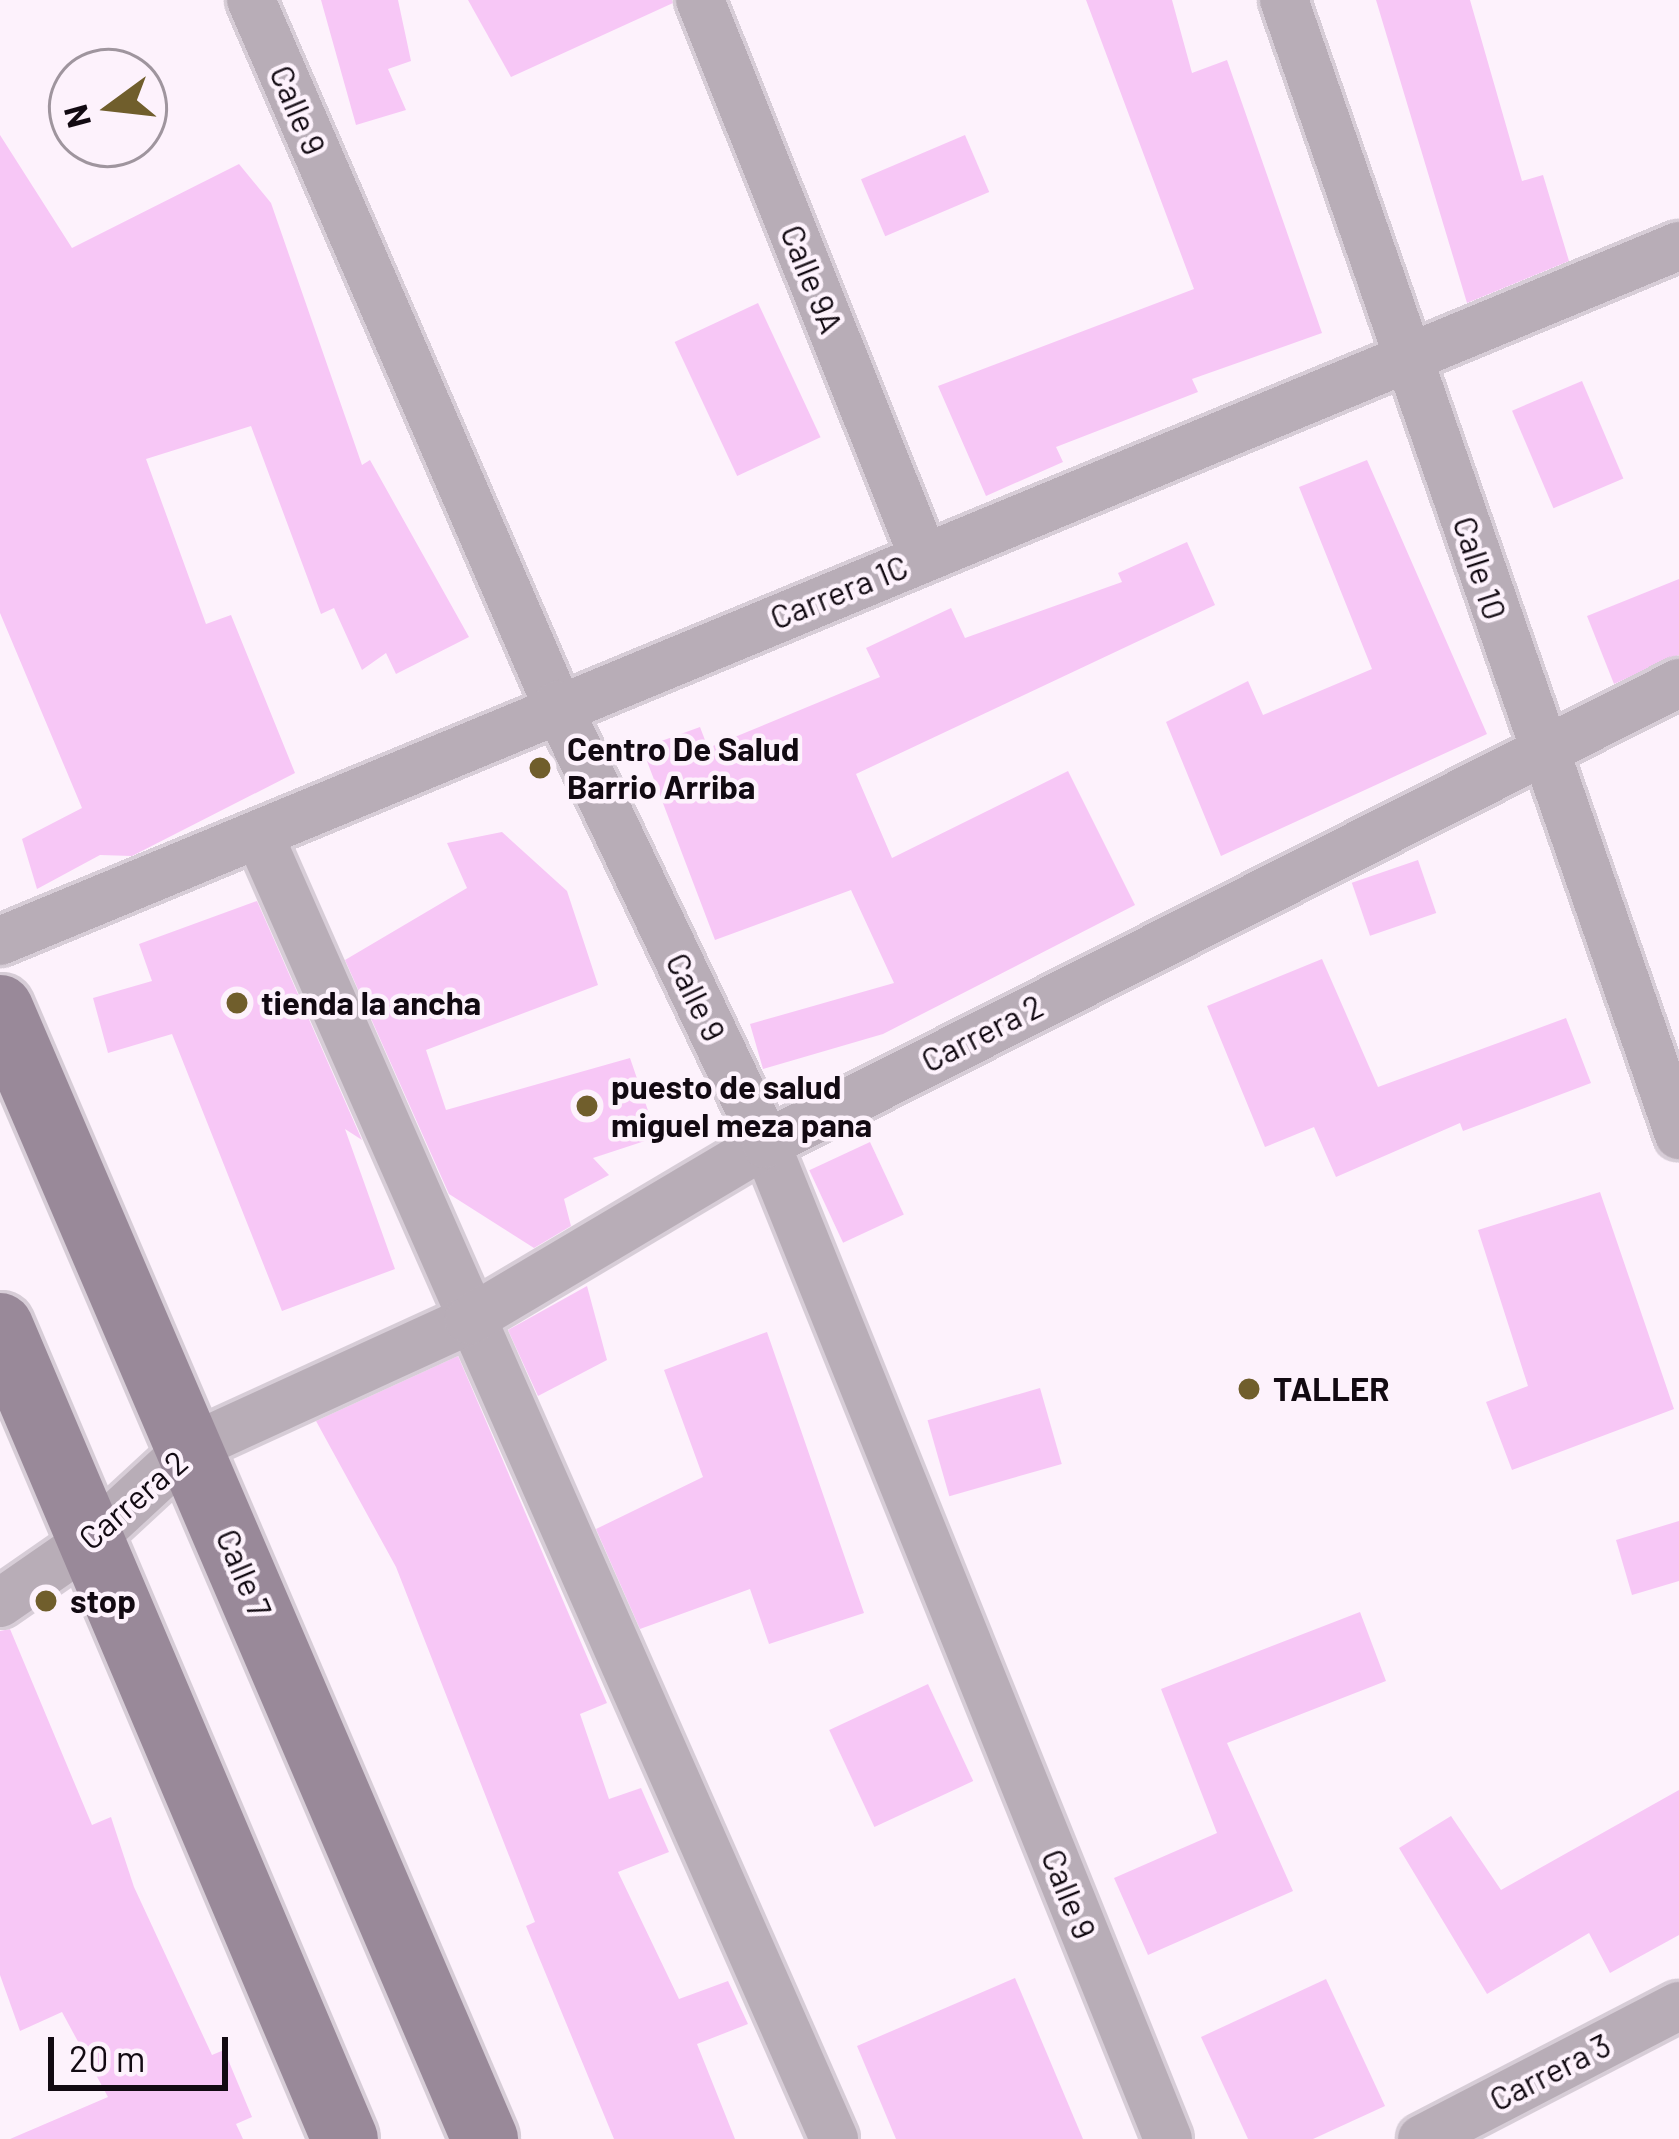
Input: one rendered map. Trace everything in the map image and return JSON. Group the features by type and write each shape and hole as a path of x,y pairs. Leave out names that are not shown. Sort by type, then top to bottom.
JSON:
{"street":[{"name":"Calle 9","path":"250,0 556,705 766,1144 1168,2139"},
{"name":"Calle 9A","path":"700,0 923,558"},
{"name":"Calle 10","path":"1284,0 1412,360 1539,747 1679,1135"},
{"name":"Carrera 1C","path":"0,941 259,835 556,705 1412,360 1679,246"},
{"name":"Carrera 2","path":"0,1603 88,1542 190,1448 470,1320 766,1144 1539,747 1679,683"},
{"path":"259,835 834,2139"},
{"name":"Calle 7","path":"0,1008 485,2139"},
{"path":"0,1325 88,1542 345,2139"},
{"name":"Carrera 3","path":"1422,2139 1679,2006"}],"building":[{"path":"321,0 398,0 411,61 388,69 406,110 356,125"},
{"path":"468,0 672,0 673,3 511,77"},
{"path":"1086,0 1172,0 1192,73 1227,60 1322,333 1192,379 1198,392 1056,447 1063,462 986,496 938,386 1194,289"},
{"path":"1376,0 1470,0 1522,181 1543,175 1569,261 1467,303"},
{"path":"0,135 72,248 239,164 271,203 362,465 370,460 469,637 396,674 386,653 362,670 334,608 321,614 251,426 146,459 206,624 231,615 295,773 132,856 100,855 37,889 22,839 82,808 0,613"},
{"path":"965,135 989,192 885,236 861,179"},
{"path":"758,303 821,437 737,476 675,342"},
{"path":"1582,381 1623,479 1553,508 1512,411"},
{"path":"1367,460 1487,734 1221,856 1166,722 1248,681 1263,715 1372,669 1299,487"},
{"path":"1187,542 1215,605 856,774 892,858 1068,771 1135,905 883,1034 763,1069 750,1024 894,983 851,890 715,940 642,748 700,727 708,748 880,677 866,648 951,608 965,638 1122,582 1118,573"},
{"path":"1679,579 1679,655 1614,684 1587,616"},
{"path":"502,832 567,891 598,985 426,1050 446,1110 630,1058 657,1137 593,1158 609,1175 564,1199 571,1226 534,1248 449,1194 345,960 467,888 447,843"},
{"path":"1418,860 1436,913 1370,936 1352,883"},
{"path":"257,901 362,1140 345,1129 395,1269 282,1311 172,1034 108,1053 93,998 152,981 139,944"},
{"path":"1322,959 1378,1087 1566,1018 1591,1083 1463,1131 1460,1123 1336,1177 1314,1127 1265,1147 1207,1006"},
{"path":"870,1142 904,1215 843,1243 809,1170"},
{"path":"1600,1192 1674,1409 1512,1470 1486,1402 1528,1386 1478,1230"},
{"path":"587,1286 607,1360 538,1396 508,1330"},
{"path":"767,1332 864,1613 769,1644 750,1589 640,1629 596,1529 703,1477 664,1370"},
{"path":"458,1356 607,1703 580,1714 609,1799 641,1788 669,1852 618,1872 679,1999 728,1981 748,2024 697,2044 735,2139 614,2139 526,1926 535,1922 396,1567 316,1421"},
{"path":"1040,1388 1062,1464 949,1496 928,1420"},
{"path":"1679,1521 1679,1581 1632,1595 1616,1540"},
{"path":"1360,1612 1386,1681 1227,1743 1293,1891 1148,1955 1114,1878 1217,1833 1161,1689"},
{"path":"10,1629 92,1825 111,1817 134,1887 212,2055 224,2050 252,2117 236,2124 243,2139 10,2139 108,2097 62,2012 20,2031 0,1975 0,1631"},
{"path":"928,1684 973,1781 874,1827 829,1730"},
{"path":"1679,1790 1679,1935 1610,1973 1589,1933 1487,1994 1399,1848 1451,1816 1501,1890"},
{"path":"1015,1978 1083,2139 896,2139 857,2046"},
{"path":"1326,1979 1385,2106 1313,2139 1248,2139 1201,2037"}],"place":[{"name":"Centro De Salud Barrio Arriba","path":"540,768"},
{"name":"tienda la ancha","path":"237,1003"},
{"name":"puesto de salud miguel meza pana","path":"587,1106"},
{"name":"TALLER","path":"1249,1389"},
{"name":"stop","path":"46,1601"}]}
